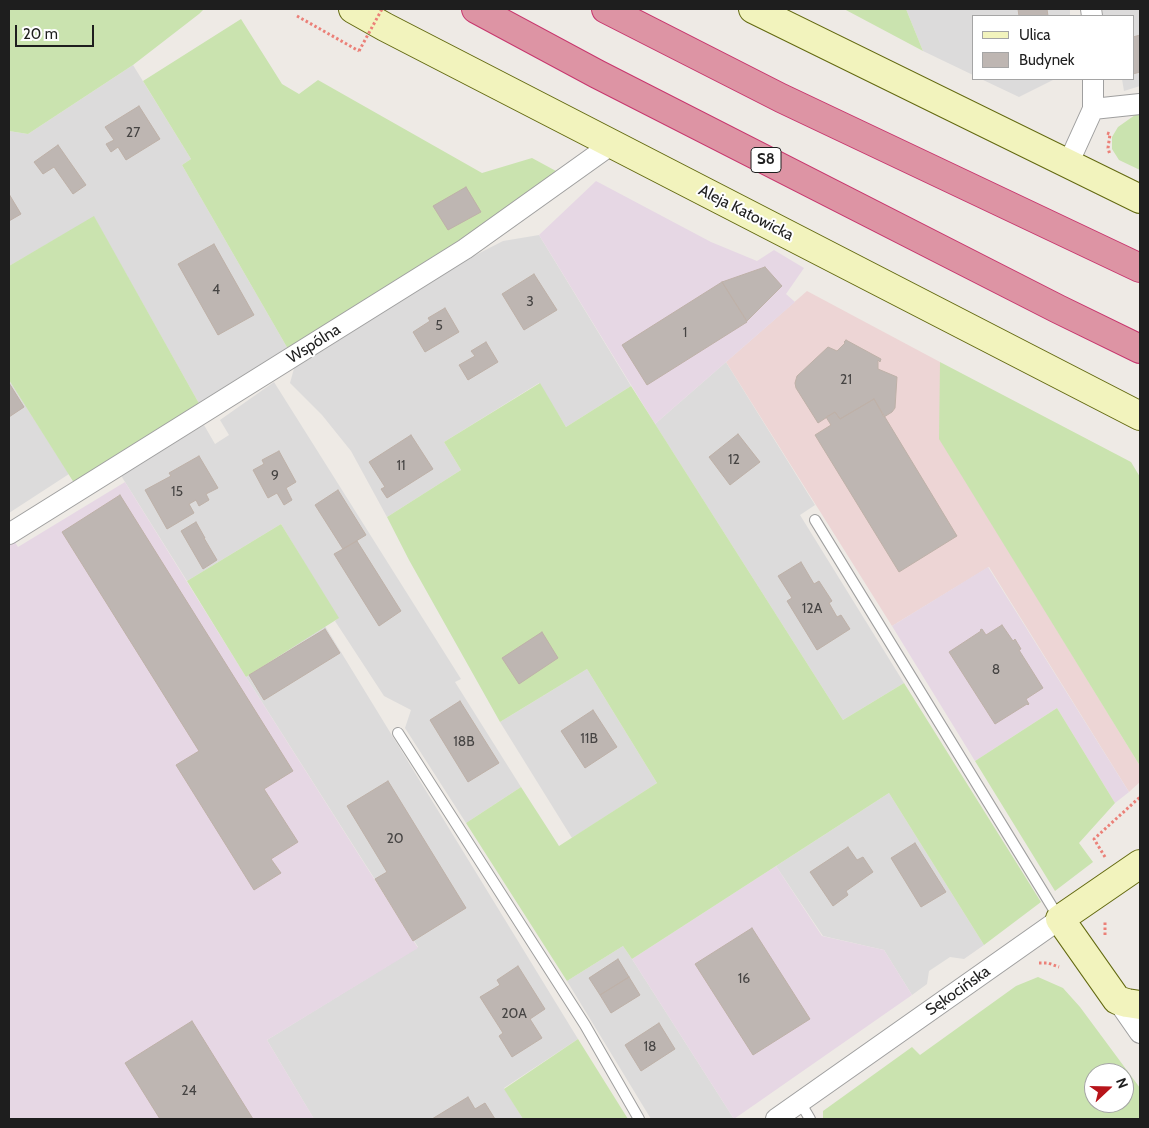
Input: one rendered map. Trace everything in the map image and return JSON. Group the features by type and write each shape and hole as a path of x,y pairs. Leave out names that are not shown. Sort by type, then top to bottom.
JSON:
{"highway":[{"name":"S8","path":"476,9 606,79 1140,349"},
{"path":"606,9 781,98 1140,268"}],"street":[{"name":"Aleja Katowicka","path":"353,9 1140,416"},
{"path":"753,9 1140,199"},
{"path":"1068,164 1090,117 1093,80"},
{"path":"1090,117 1140,104"},
{"name":"Wspólna","path":"9,534 465,250 612,144"},
{"name":"Sękocińska","path":"776,1119 1140,864"},
{"path":"1060,919 1128,1002 1140,1033"}],"lane":[{"path":"815,520 1060,919"},
{"path":"398,733 585,1025 639,1119"},
{"path":"800,1102 810,1119"}],"path":[{"path":"297,16 359,51 382,9"},
{"path":"1090,117 1110,134 1108,148 1113,162"},
{"path":"1107,861 1094,839 1140,797"}],"shaded area":[{"path":"906,9 1070,9 1070,15 972,15 972,75 923,51"},
{"path":"1102,9 1140,9 1140,86 1124,91 1122,80 1134,80 1134,15 1103,15"},
{"path":"133,65 191,159 182,165 288,349 201,407 94,217 9,266 9,131 28,134"},
{"path":"983,80 1053,80 1019,97"},
{"path":"596,181 711,242 757,261 774,250 804,268 786,294 795,302 655,424 539,235"},
{"path":"539,235 631,386 566,427 539,383 444,442 461,470 387,517 351,451 322,415 290,383 295,365 462,262 503,241"},
{"path":"807,291 940,362 940,439 1140,766 1140,782 1129,792 989,567 892,626 726,362"},
{"path":"726,362 815,505 800,515 904,683 843,720 655,424"},
{"path":"9,380 69,474 9,513"},
{"path":"274,382 461,679 455,682 521,787 466,823 405,728 411,710 384,696 335,621 338,618 281,524 187,581 120,474 204,425 215,444 229,435 220,420"},
{"path":"125,482 418,948 267,1040 314,1119 9,1119 9,533 18,547"},
{"path":"988,567 1129,792 1115,803 1057,708 975,761 892,626"},
{"path":"325,626 578,1039 504,1088 523,1119 314,1119 267,1040 418,947 246,677"},
{"path":"587,669 657,783 572,838 500,722"},
{"path":"889,793 984,945 964,959 950,957 929,971 927,984 912,995 884,950 823,936 776,866"},
{"path":"776,866 822,936 884,950 912,995 734,1119 632,959"},
{"path":"623,946 734,1119 651,1119 567,981"}],"green space":[{"path":"9,9 204,9 133,65 28,134 9,131"},
{"path":"844,9 906,9 923,51"},
{"path":"241,19 282,84 299,94 318,80 482,173 532,158 556,171 512,208 288,349 182,165 191,159 143,81"},
{"path":"1140,113 1140,170 1119,160 1112,149 1112,137 1118,127"},
{"path":"94,216 201,407 76,486 9,380 9,266"},
{"path":"940,362 1131,462 1140,477 1140,766 939,439"},
{"path":"540,383 566,427 631,386 843,720 904,683 1041,902 984,945 889,793 632,959 623,946 567,981 466,823 521,787 559,846 657,783 587,669 500,722 387,517 461,470 444,442"},
{"path":"281,524 339,618 246,677 187,581"},
{"path":"1057,708 1115,803 1079,843 1093,862 1055,891 975,761"},
{"path":"1038,977 1063,988 1080,1007 1121,1063 1084,1063 1084,1113 1134,1113 1134,1080 1140,1088 1140,1119 823,1119 823,1111 912,1047 920,1055 1016,986"},
{"path":"578,1039 628,1119 523,1119 504,1089"}],"building":[{"path":"1018,9 1047,9 1048,15 1019,15"},
{"path":"1140,35 1140,72 1134,74 1134,37"},
{"path":"139,106 160,139 126,160 118,147 111,152 106,144 114,140 105,127"},
{"path":"58,145 86,185 73,194 54,167 43,174 34,162"},
{"path":"466,187 481,212 448,230 433,206"},
{"path":"9,194 21,214 9,221"},
{"path":"214,244 254,315 218,335 178,264"},
{"path":"765,267 782,286 747,321 722,282"},
{"path":"534,274 557,310 524,330 502,294"},
{"path":"722,282 747,322 647,385 622,345"},
{"path":"445,308 459,332 425,352 413,332 430,321 428,318"},
{"path":"846,340 881,359 880,362 878,360 878,369 897,377 895,408 884,417 874,399 840,419 835,412 818,423 796,388 797,376 828,347 837,351"},
{"path":"486,342 498,362 468,380 459,365 475,356 471,351"},
{"path":"9,383 24,407 9,417"},
{"path":"874,399 957,536 899,572 815,435 831,425 826,417 835,412 840,419"},
{"path":"738,434 760,462 730,485 709,457"},
{"path":"411,435 433,469 387,498 381,489 385,487 369,462"},
{"path":"279,451 296,482 286,488 292,500 284,505 277,493 268,498 253,470 264,464 262,460"},
{"path":"199,456 218,488 206,494 209,500 199,506 196,500 189,504 194,513 167,529 145,490 171,476 169,473"},
{"path":"338,490 366,535 343,549 315,505"},
{"path":"120,495 293,771 264,789 298,842 271,859 281,873 254,890 176,765 199,751 62,532"},
{"path":"196,522 217,560 203,569 181,531"},
{"path":"357,541 401,611 379,626 334,554"},
{"path":"801,562 814,584 819,581 832,601 829,603 837,617 841,615 850,629 817,650 787,601 792,598 778,576"},
{"path":"1002,625 1013,641 1015,639 1021,649 1019,650 1043,688 1026,699 1028,705 995,724 949,652 980,630 982,629 986,635"},
{"path":"325,629 340,653 264,700 249,675"},
{"path":"542,632 558,658 519,684 502,658"},
{"path":"460,701 499,763 468,782 430,720"},
{"path":"593,710 617,747 585,768 561,731"},
{"path":"388,781 466,908 413,941 375,879 387,872 347,806"},
{"path":"915,843 946,892 921,907 891,858"},
{"path":"848,847 857,860 863,857 873,872 846,891 848,895 833,906 810,872"},
{"path":"752,928 810,1019 753,1055 695,964"},
{"path":"618,959 629,977 600,995 589,978"},
{"path":"518,966 545,1009 530,1019 542,1038 512,1057 499,1036 503,1033 480,997 500,985 497,980"},
{"path":"629,977 640,995 611,1013 600,995"},
{"path":"192,1021 253,1119 160,1119 125,1063"},
{"path":"659,1023 675,1049 641,1071 625,1045"},
{"path":"468,1097 475,1109 485,1103 495,1119 432,1119"}]}
